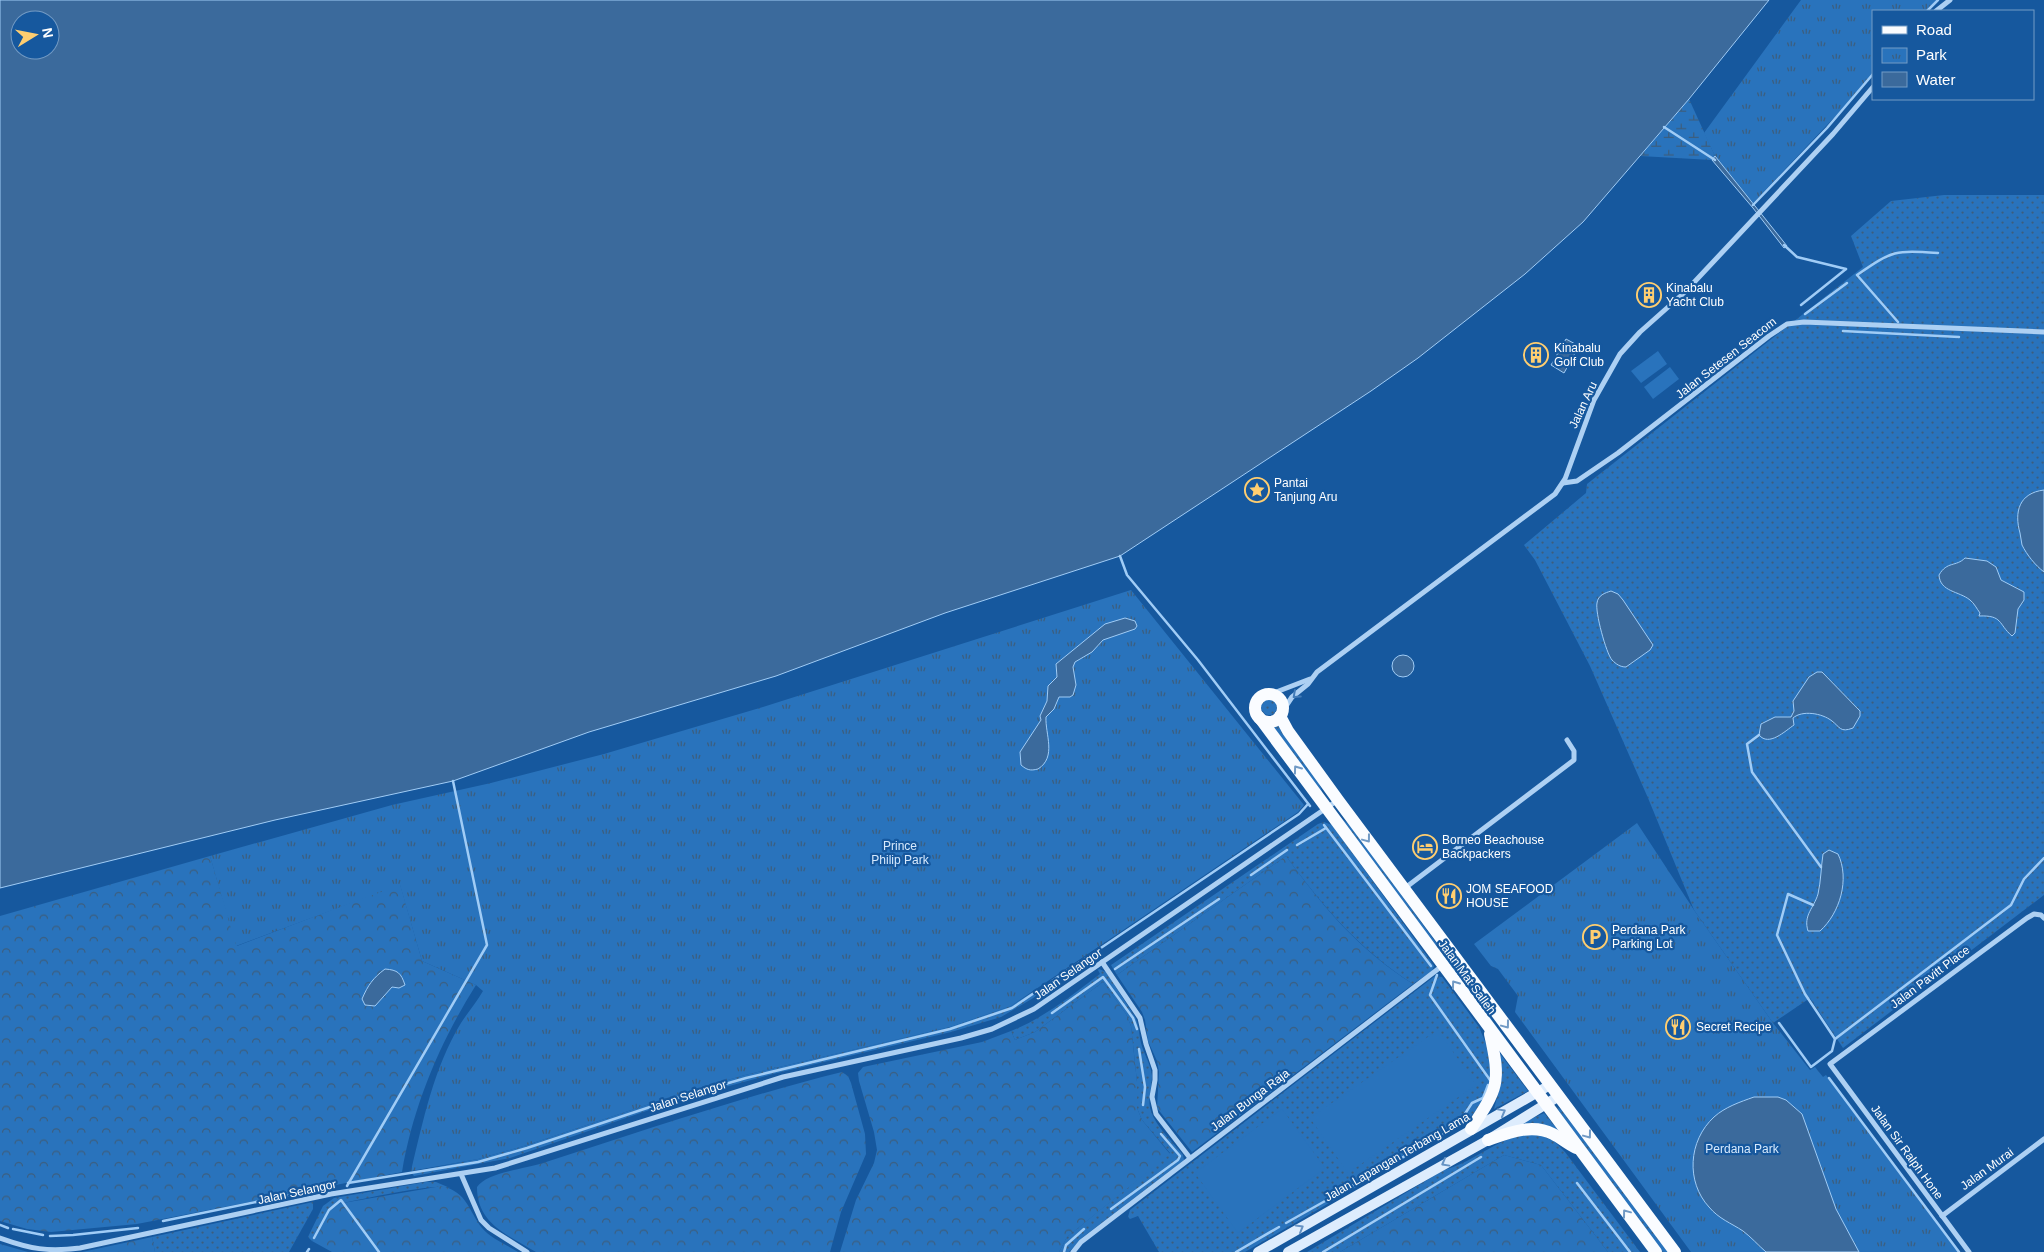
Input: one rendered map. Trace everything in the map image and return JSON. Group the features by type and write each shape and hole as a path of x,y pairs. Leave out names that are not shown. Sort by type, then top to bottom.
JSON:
{"main road":[{"path":"1271,694 1279,698 1283,707 1281,714 1269,721 1259,717 1255,709 1257,701 1262,696 1271,694"},
{"name":"Jalan Mat Salleh","path":"1281,714 1288,731 1338,800 1675,1252"},
{"name":"Jalan Mat Salleh","path":"1259,717 1489,1030 1656,1252"},
{"path":"1471,1129 1490,1100 1498,1071 1489,1030"},
{"name":"Jalan Lapangan Terbang Lama","path":"1258,1252 1550,1085"},
{"path":"1289,1252 1488,1140 1559,1096"},
{"path":"1488,1140 1519,1130 1542,1130 1580,1151"}],"street":[{"path":"1937,10 1950,0"},
{"name":"Jalan Aru","path":"1281,714 1292,697 1308,684 1317,672 1555,494 1563,483 1594,400 1620,354 1640,332 1685,292 1833,134 1872,88"},
{"name":"Jalan Setesen Seacom","path":"1563,483 1577,481 1618,453 1787,324 1804,322 2044,332"},
{"name":"Jalan Aru","path":"1271,694 1310,679"},
{"path":"1404,888 1574,760 1574,750 1567,740"},
{"name":"Jalan Selangor","path":"0,1238 28,1248 46,1250 80,1248 331,1194 495,1168 783,1077 962,1038 992,1029 1034,1010 1338,800"},
{"name":"Jalan Pavitt Place","path":"1830,1064 2027,918 2034,914 2041,915 2044,918"},
{"path":"1102,962 1140,1018 1155,1070 1152,1097 1156,1114 1190,1158"},
{"name":"Jalan Bunga Raja","path":"1073,1252 1081,1242 1442,966"},
{"name":"Jalan Sir Ralph Hone","path":"1830,1064 1969,1252"},
{"name":"Jalan Murai","path":"1942,1216 2044,1139"},
{"path":"461,1174 480,1220 489,1228 527,1252"}],"green space":[{"path":"1801,0 1937,0 1926,10 1872,10 1872,74 1845,106 1753,203 1715,156 1704,133"},
{"path":"1689,99 1715,156 1712,160 1640,156"},
{"path":"1944,195 2044,195 2044,895 1843,1048 1810,998 1773,1023 1694,910 1648,798 1590,666 1535,560 1524,545 1586,493 1587,484 1863,267 1851,236 1891,201"},
{"path":"1658,351 1667,364 1641,383 1631,371"},
{"path":"1670,367 1679,379 1653,399 1644,387"},
{"name":"Prince Philip Park","path":"1131,590 1304,805 1298,812 1011,1006 950,1027 745,1075 679,1094 527,1145 478,1159 411,1171 430,1095 443,1058 461,1023 483,991 476,985 422,961 400,885 236,946 210,856 392,805 491,783 604,754 763,707"},
{"path":"1269,699 1275,701 1277,707 1275,713 1269,715 1263,713 1261,707 1263,701"},
{"path":"1280,723 1319,783 1325,800 1274,727"},
{"path":"1335,813 1352,827 1534,1078"},
{"path":"1324,822 1332,825 1432,963 1434,966 1432,971 1413,984 1376,957 1328,910 1286,856 1117,975 1111,965 1318,824"},
{"name":"Perdana Park","path":"1637,823 1694,910 1773,1023 1810,1070 1815,1067 1823,1077 1826,1075 1958,1252 1691,1252 1515,1012 1518,996 1498,969 1491,966 1474,944"},
{"path":"210,856 237,946 400,884 422,961 476,985 451,1029 430,1075 413,1123 402,1172 137,1224 51,1232 27,1229 0,1221 0,916"},
{"path":"1286,856 1314,893 1343,926 1376,957 1413,984 1192,1152 1157,1108 1159,1072 1157,1061 1148,1041 1145,1020 1142,1012 1117,975"},
{"path":"1099,969 1106,972 1135,1017 1142,1047 1152,1076 1149,1102 1153,1117 1183,1155 1184,1160 1083,1237 1069,1252 1059,1252 1067,1237 1170,1153 1142,1120 1137,1108 1137,1082 1131,1026 1126,1014 1103,982 1035,1032 1015,1040 1011,1031 1035,1020 1057,1006 1100,974"},
{"path":"1435,976 1442,977 1479,1027 1487,1046 1492,1078 1480,1107 1467,1120 1245,1252 1159,1252 1138,1216 1130,1219 1128,1217 1130,1210"},
{"path":"1103,982 1126,1014 1131,1026 1137,1082 1137,1108 1142,1120 1170,1154 1067,1237 1059,1252 840,1252 856,1200 874,1163 877,1150 874,1132 859,1081 858,1073 863,1067 982,1042 1011,1031 1015,1040 1035,1032"},
{"path":"1036,990 1040,994 1001,1017 951,1032 773,1074 681,1099 510,1158 414,1176 411,1172 478,1159 527,1145 679,1094 745,1075 950,1027 1011,1006"},
{"path":"1438,1030 1476,1085 1348,1173 1310,1118"},
{"path":"1498,1051 1528,1091 1494,1109 1502,1079"},
{"path":"842,1072 848,1076 851,1083 865,1134 866,1154 841,1212 830,1252 536,1252 496,1227 482,1210 478,1200 477,1187 482,1182 498,1174 543,1163 729,1103"},
{"path":"1556,1107 1565,1113 1669,1252 1662,1252"},
{"path":"1282,1109 1325,1168 1238,1233 1195,1173"},
{"path":"1544,1113 1559,1131 1518,1125"},
{"path":"1538,1134 1554,1141 1565,1152 1640,1252 1608,1252 1541,1165 1504,1155 1340,1252 1307,1252 1444,1170 1463,1163 1508,1139"},
{"path":"1504,1155 1541,1165 1608,1252 1340,1252"},
{"path":"426,1182 436,1182 450,1188 440,1187 412,1190 337,1204 312,1241 308,1237 323,1206 334,1198"},
{"path":"442,1186 451,1189 462,1198 485,1232 518,1252 332,1252 312,1241 329,1210 337,1204"},
{"path":"313,1202 313,1209 289,1252 155,1252 152,1237"},
{"path":"152,1237 155,1252 82,1252"},
{"path":"0,1244 28,1252 0,1252"}],"water":[{"path":"0,0 1769,0 1689,99 1583,222 1525,274 1418,358 1371,391 1120,556 945,613 776,676 589,732 453,781 275,820 0,888"},
{"path":"1715,156 1787,246 1784,248 1712,160"},
{"path":"1566,339 1579,346 1564,373 1551,365"},
{"path":"2044,490 2044,572 2032,560 2022,545 2018,525 2018,511 2024,499 2029,495"},
{"path":"1965,558 1987,561 1996,567 2001,580 2024,592 2024,600 2018,609 2015,633 2012,636 1996,619 1979,616 1980,613 1971,601 1946,588 1940,581 1939,575 1945,568"},
{"path":"1611,591 1618,594 1623,600 1653,645 1650,650 1626,667 1618,665 1612,660 1599,623 1598,600 1602,595"},
{"path":"1125,618 1135,621 1137,626 1135,629 1103,640 1092,652 1075,662 1073,667 1076,685 1073,695 1070,697 1059,697 1054,709 1046,717 1049,745 1047,758 1038,769 1031,770 1025,768 1021,765 1020,752 1041,720 1040,716 1047,701 1048,686 1057,677 1056,664 1105,624"},
{"path":"1403,655 1411,658 1414,666 1411,674 1403,677 1395,674 1392,666 1395,658"},
{"path":"1817,672 1822,672 1860,711 1860,716 1853,728 1843,730 1828,718 1807,713 1793,718 1794,725 1777,737 1767,739 1759,735 1761,724 1775,717 1791,717 1794,711 1793,701 1809,677"},
{"path":"1829,850 1838,854 1841,864 1843,885 1841,895 1838,905 1827,924 1820,931 1808,931 1807,920 1818,894 1823,854"},
{"path":"385,969 398,973 405,985 399,988 392,987 375,1006 365,1005 362,999 366,990"},
{"path":"1754,1097 1778,1097 1786,1100 1802,1114 1836,1209 1859,1252 1766,1252 1743,1231 1717,1215 1702,1197 1696,1186 1693,1162 1699,1138 1705,1127 1718,1113"}],"waterway":[{"path":"1928,10 1938,0"},
{"path":"1753,205 1827,128 1872,75"},
{"path":"1664,127 1715,160"},
{"path":"1784,245 1797,257 1846,269"},
{"path":"1898,322 1857,275 1887,256 1903,252 1938,253"},
{"path":"1801,305 1846,269"},
{"path":"1805,314 1847,283"},
{"path":"1843,331 1959,337"},
{"path":"1120,556 1127,575 1198,660 1310,806"},
{"path":"1759,735 1747,744 1752,772 1821,867"},
{"path":"347,1186 487,945 453,781"},
{"path":"1052,981 1299,814 1308,804"},
{"path":"1324,825 1431,966"},
{"path":"1297,845 1326,828"},
{"path":"1251,875 1287,850"},
{"path":"1779,1023 1811,1067 1832,1051 1835,1039 2011,905 2024,879 2044,858"},
{"path":"1813,905 1788,894 1777,935 1805,994 1835,1039"},
{"path":"1115,969 1219,899"},
{"path":"1437,975 1430,995 1490,1080"},
{"path":"1052,1013 1103,977 1133,1018 1137,1029"},
{"path":"348,1183 478,1162 527,1148 680,1097 746,1078 950,1029 1012,1008 1037,991"},
{"path":"1139,1049 1145,1087 1143,1105"},
{"path":"1829,1078 1959,1252"},
{"path":"1410,1153 1457,1126 1472,1103 1483,1098 1488,1085"},
{"path":"1111,1209 1178,1160 1180,1156 1161,1134"},
{"path":"1286,1223 1405,1156"},
{"path":"1323,1252 1481,1157"},
{"path":"1577,1183 1630,1252"},
{"path":"163,1221 329,1187"},
{"path":"314,1238 329,1210 341,1200 379,1252"},
{"path":"0,1225 8,1228"},
{"path":"1236,1252 1279,1227"},
{"path":"50,1236 138,1228"},
{"path":"13,1229 43,1235"},
{"path":"1064,1252 1066,1245 1084,1229"}],"place":[{"name":"Kinabalu Yacht Club","path":"1649,295"},
{"name":"Kinabalu Golf Club","path":"1536,355"},
{"name":"Pantai Tanjung Aru","path":"1257,490"},
{"name":"Borneo Beachouse Backpackers","path":"1425,847"},
{"name":"JOM SEAFOOD HOUSE","path":"1449,896"},
{"name":"Perdana Park Parking Lot","path":"1595,937"},
{"name":"Secret Recipe","path":"1678,1027"}]}
